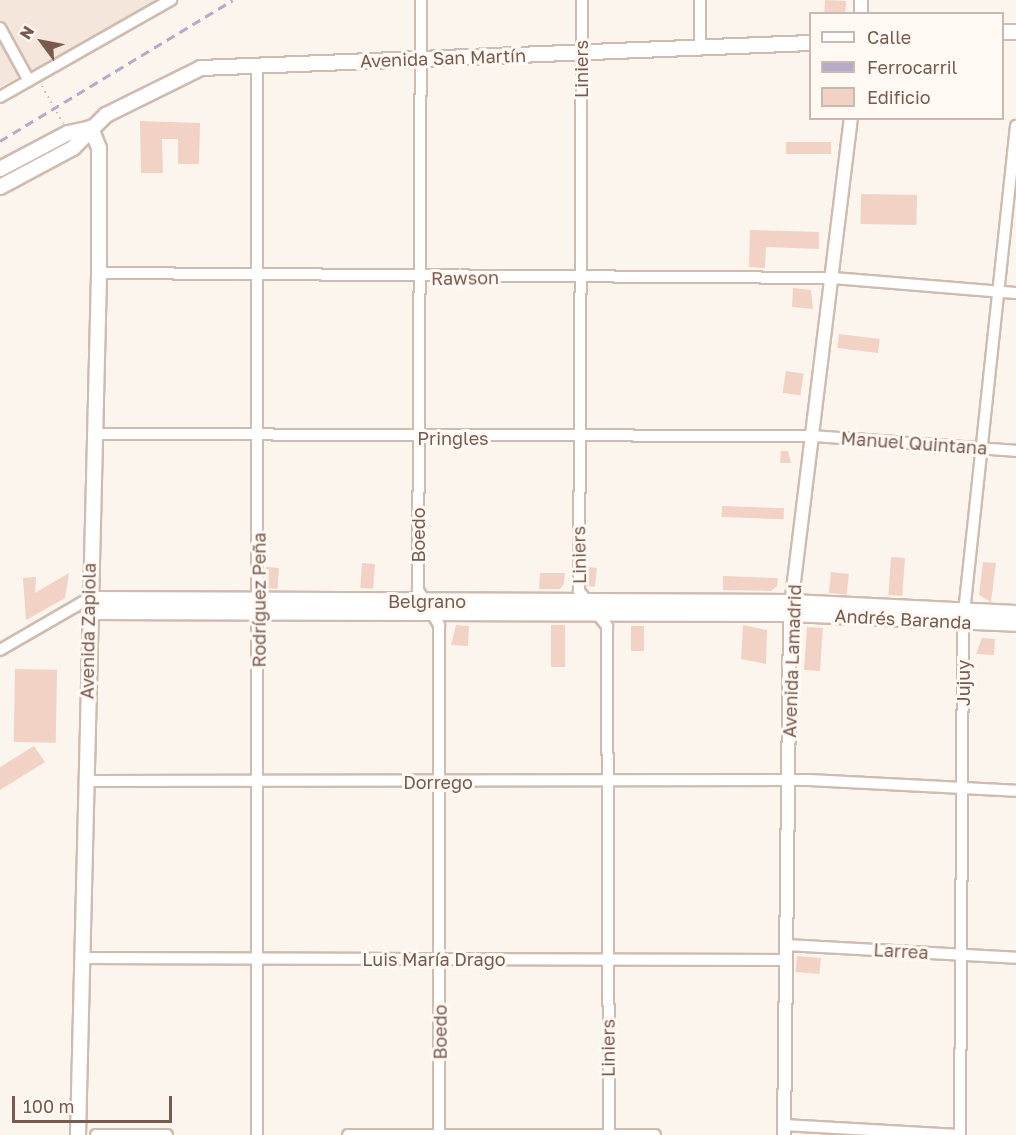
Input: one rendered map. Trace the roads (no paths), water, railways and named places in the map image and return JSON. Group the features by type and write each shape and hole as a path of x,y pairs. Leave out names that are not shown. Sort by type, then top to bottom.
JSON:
{"main road":[{"name":"Avenida San Martín","path":"0,169 69,133 91,128 193,70 257,65 809,43"},
{"name":"Avenida San Martín","path":"0,187 73,148 91,128"},
{"name":"Avenida Zapiola","path":"78,1135 87,781 88,605 99,273 99,148 91,128"},
{"name":"Belgrano","path":"259,607 420,601 583,601 791,608"},
{"name":"Belgrano","path":"88,605 430,612 600,612 791,608"},
{"name":"Andrés Baranda","path":"791,608 964,616 1016,614"},
{"name":"Andrés Baranda","path":"964,616 1016,624"}],"street":[{"name":"Boedo","path":"421,0 420,601 439,625 439,1135"},
{"name":"Liniers","path":"582,0 578,439 583,601 600,612 607,626 609,1135"},
{"path":"700,0 700,48"},
{"path":"0,97 166,1"},
{"path":"0,28 33,78"},
{"name":"Rodríguez Peña","path":"256,1135 259,783 257,65"},
{"name":"Avenida Lamadrid","path":"784,1130 791,608 851,120"},
{"name":"Jujuy","path":"959,1135 964,616 995,291 1016,126"},
{"name":"Rawson","path":"99,273 420,278 832,278 1016,293"},
{"name":"Pringles","path":"93,434 578,439 813,436"},
{"name":"Manuel Quintana","path":"813,436 1016,451"},
{"name":"Belgrano","path":"0,650 67,612 88,605"},
{"name":"Dorrego","path":"87,781 606,783 788,780 1016,790"},
{"name":"Larrea","path":"786,945 1016,958"},
{"name":"Luis María Drago","path":"82,958 786,960"},
{"path":"784,1130 959,1135"},
{"path":"96,1135 167,1135"},
{"path":"348,1135 655,1135"}],"railway":[{"path":"0,141 233,0"}]}
